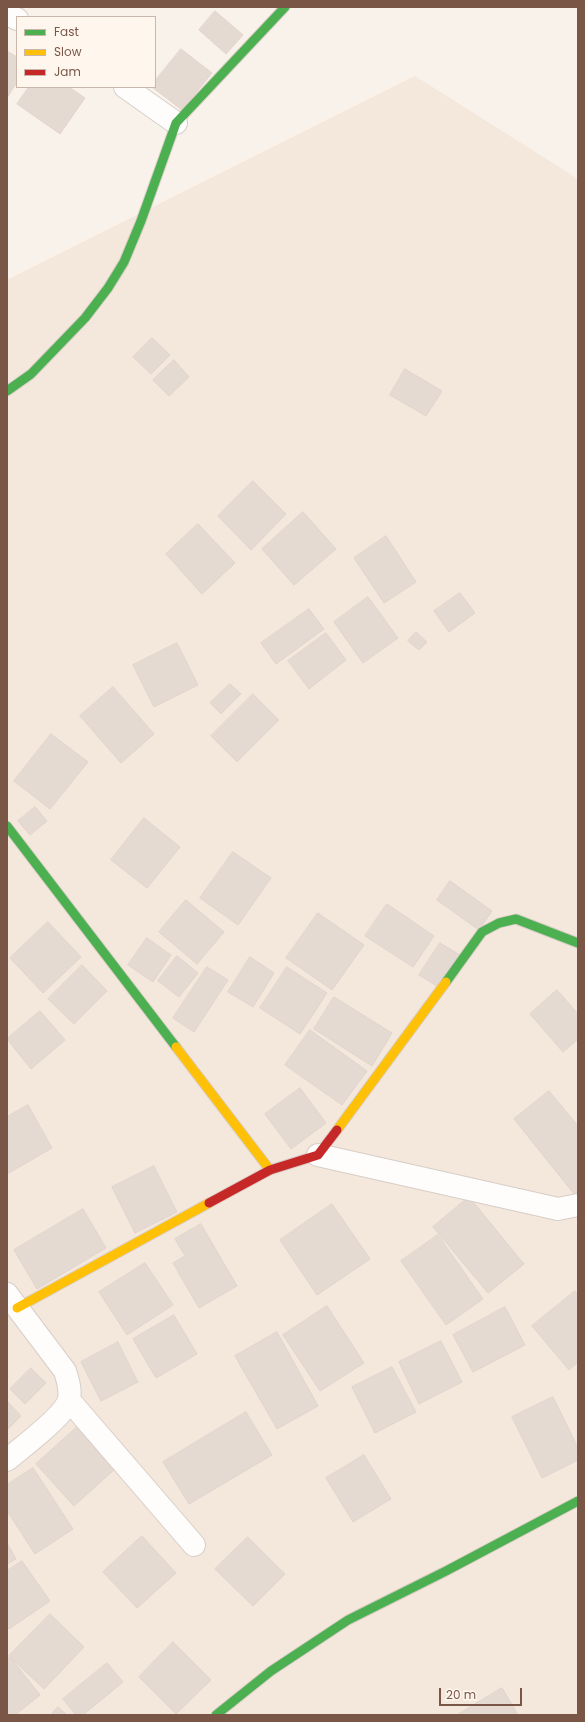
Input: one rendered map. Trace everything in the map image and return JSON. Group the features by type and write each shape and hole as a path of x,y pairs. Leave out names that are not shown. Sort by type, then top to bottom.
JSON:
{"street":[{"path":"7,391 31,374 85,318 108,288 124,262 141,221 176,123 285,7"},
{"path":"7,14 16,18"},
{"path":"126,88 176,123"},
{"path":"7,826 270,1170"},
{"path":"318,1155 410,1032 482,932 499,923 516,919 578,943"},
{"path":"7,1460 57,1417 68,1400 70,1385 65,1371 12,1301 270,1170 318,1155 558,1209 578,1205"},
{"path":"68,1400 194,1545"},
{"path":"216,1715 271,1671 348,1620 446,1571 578,1501"}],"shaded area":[{"path":"415,76 578,179 578,1715 7,1715 7,280"}],"building":[{"path":"215,11 243,35 226,54 199,30"},
{"path":"181,49 212,73 182,110 153,88 156,88 156,80"},
{"path":"7,51 16,56 16,84 7,98"},
{"path":"28,88 70,88 85,98 60,134 17,104"},
{"path":"152,338 170,355 151,374 133,357"},
{"path":"174,360 189,377 169,396 153,380"},
{"path":"405,369 442,391 426,416 390,395"},
{"path":"253,481 286,514 251,550 218,516"},
{"path":"303,512 336,549 294,585 262,549"},
{"path":"198,524 235,563 202,594 166,554"},
{"path":"386,536 416,582 384,603 354,558"},
{"path":"460,593 475,613 449,632 434,611"},
{"path":"368,597 398,638 363,663 334,622"},
{"path":"309,609 324,629 276,664 261,643"},
{"path":"416,632 427,642 419,650 408,641"},
{"path":"326,633 346,660 309,689 288,661"},
{"path":"177,643 198,685 154,707 133,665"},
{"path":"230,684 241,694 221,714 210,703"},
{"path":"113,687 154,734 121,763 80,716"},
{"path":"253,694 279,720 237,762 211,736"},
{"path":"51,734 88,762 50,809 14,781"},
{"path":"35,807 47,821 30,835 18,821"},
{"path":"144,818 180,847 147,888 111,860"},
{"path":"233,852 271,878 238,925 200,898"},
{"path":"450,881 492,911 479,930 437,900"},
{"path":"186,900 224,932 197,964 159,932"},
{"path":"387,904 434,936 413,967 365,936"},
{"path":"318,913 364,945 332,990 286,958"},
{"path":"48,922 81,957 43,993 10,958"},
{"path":"147,938 171,955 153,982 128,965"},
{"path":"440,943 460,955 440,988 419,975"},
{"path":"177,956 198,973 179,997 158,981"},
{"path":"250,957 274,973 253,1007 228,992"},
{"path":"82,965 107,991 74,1024 48,999"},
{"path":"207,967 228,980 194,1032 173,1018"},
{"path":"287,967 327,993 300,1034 260,1008"},
{"path":"557,990 578,1014 578,1039 563,1052 530,1014"},
{"path":"334,997 392,1033 372,1066 314,1029"},
{"path":"40,1011 65,1040 31,1069 7,1039"},
{"path":"310,1030 367,1071 342,1105 285,1065"},
{"path":"300,1088 326,1123 291,1149 265,1114"},
{"path":"549,1091 578,1126 578,1193 575,1195 514,1119"},
{"path":"28,1105 52,1148 7,1174 7,1117"},
{"path":"154,1166 177,1212 135,1233 112,1187"},
{"path":"469,1197 524,1264 488,1293 433,1227"},
{"path":"332,1204 370,1259 317,1295 280,1240"},
{"path":"83,1209 106,1248 37,1289 14,1250"},
{"path":"201,1224 237,1286 199,1308 173,1263 185,1256 175,1239"},
{"path":"438,1235 483,1299 446,1325 401,1261"},
{"path":"145,1263 173,1305 127,1335 99,1292"},
{"path":"575,1291 578,1295 578,1362 569,1370 532,1326"},
{"path":"327,1306 364,1363 320,1391 283,1335"},
{"path":"505,1307 525,1345 473,1372 453,1335"},
{"path":"174,1315 197,1354 156,1378 133,1339"},
{"path":"277,1332 318,1406 277,1429 235,1356"},
{"path":"441,1341 462,1382 419,1404 399,1362"},
{"path":"118,1342 138,1382 101,1401 81,1362"},
{"path":"392,1367 416,1412 375,1433 352,1387"},
{"path":"31,1368 46,1383 25,1404 10,1389"},
{"path":"553,1397 578,1448 578,1460 542,1478 512,1417"},
{"path":"7,1401 21,1416 7,1430"},
{"path":"246,1412 272,1455 189,1504 163,1462"},
{"path":"77,1427 115,1469 74,1506 36,1464"},
{"path":"364,1455 391,1499 353,1522 326,1478"},
{"path":"33,1468 73,1529 35,1554 7,1511 7,1485"},
{"path":"142,1536 176,1573 137,1608 103,1572"},
{"path":"248,1537 285,1574 253,1606 215,1569"},
{"path":"7,1543 16,1559 7,1564"},
{"path":"22,1561 50,1601 9,1629 7,1627 7,1571"},
{"path":"50,1614 84,1647 44,1689 9,1656"},
{"path":"173,1642 211,1680 176,1714 139,1677"},
{"path":"10,1657 40,1695 15,1715 7,1715 7,1659"},
{"path":"107,1663 123,1682 83,1715 76,1715 63,1699"},
{"path":"502,1688 518,1715 457,1715"},
{"path":"58,1707 67,1715 51,1715"}],"traffic: fast":[{"path":"7,391 31,374 85,318 108,288 124,262 141,221 176,123 285,7"},
{"path":"7,826 176,1047"},
{"path":"446,982 482,932 499,923 516,919 578,943"},
{"path":"216,1715 271,1671 348,1620 446,1571 578,1501"}],"traffic: slow":[{"path":"337,1130 446,982"},
{"path":"176,1047 270,1170"},
{"path":"17,1308 209,1203"}],"traffic: jam":[{"path":"209,1203 270,1170 318,1155 337,1130"}]}
